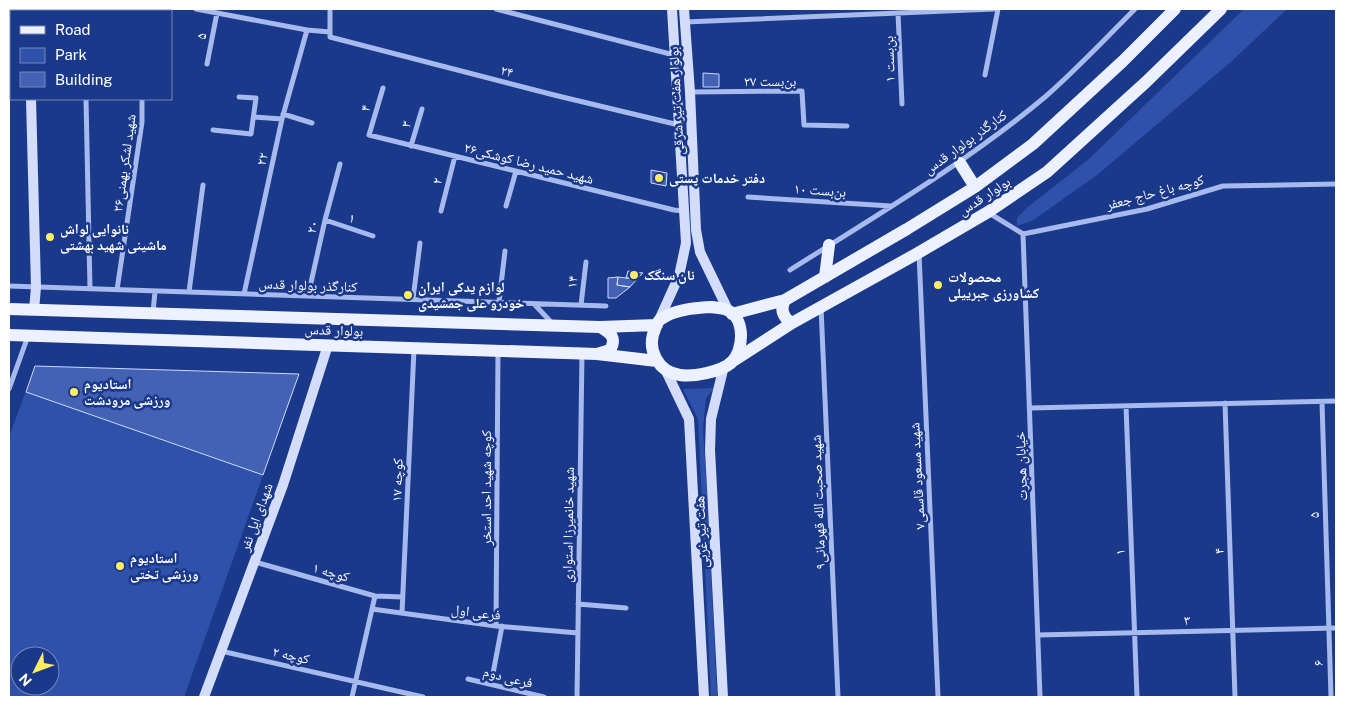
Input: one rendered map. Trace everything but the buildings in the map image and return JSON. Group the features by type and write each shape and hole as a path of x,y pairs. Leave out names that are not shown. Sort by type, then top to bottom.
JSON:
{"main road":[{"name":"بولوار هفت تیر شرقی","path":"658,322 679,276 686,243 672,9"},
{"name":"بولوار هفت تیر شرقی","path":"684,9 696,230 700,252 730,312"},
{"name":"بولوار قدس","path":"730,312 785,300 976,187 1032,144 1176,9"},
{"name":"بولوار قدس","path":"727,365 821,306 988,212 1047,172 1146,82 1221,9"},
{"path":"31,100 36,287 34,310"},
{"path":"960,163 976,187"},
{"path":"825,277 829,245"},
{"path":"785,300 782,306 782,314 792,323"},
{"path":"712,307 730,312 741,329 741,342 739,352 727,365 708,373 680,375 666,371 657,361 653,353 652,342 658,322 672,313 693,308 712,307"},
{"name":"بولوار قدس","path":"9,309 600,327 658,322"},
{"path":"597,354 610,350 614,344 613,337 609,332 600,327"},
{"name":"بولوار قدس","path":"9,335 582,353 657,361"},
{"name":"شهدای ایل نفر","path":"204,697 283,485 328,345"},
{"name":"هفت تیر غربی","path":"724,697 710,450 711,419 727,365"},
{"name":"هفت تیر غربی","path":"666,371 690,419 704,697"}],"street":[{"name":"۲۴","path":"196,9 330,35 554,95 679,125"},
{"path":"330,9 330,35"},
{"path":"496,9 676,56"},
{"path":"684,22 996,9 985,75"},
{"name":"کنارگذر بولوار قدس","path":"790,270 960,163 1046,96 1135,9"},
{"name":"۵","path":"207,64 217,13"},
{"name":"بن‌بست ۱","path":"898,13 902,104"},
{"name":"۲۲","path":"244,294 282,116 307,30"},
{"name":"۴","path":"369,135 383,88"},
{"name":"بن‌بست ۲۷","path":"690,92 802,91 804,125 847,126"},
{"path":"213,130 251,134 256,98 240,97"},
{"path":"86,100 90,289"},
{"name":"شهید لشکر بهمنی۲۶","path":"117,290 142,122 142,100"},
{"name":"۳","path":"411,146 422,109"},
{"path":"254,116 282,116 312,123"},
{"name":"شهید حمید رضا کوشکی۲۶","path":"369,135 684,211"},
{"name":"۲","path":"441,211 455,156"},
{"name":"۲۰","path":"308,296 340,164"},
{"path":"506,206 516,171"},
{"name":"کوچه باغ حاج جعفر","path":"1023,234 1147,209 1223,186 1336,184"},
{"path":"188,292 203,185"},
{"name":"بن‌بست ۱۰","path":"748,197 891,206"},
{"path":"988,212 1023,234"},
{"name":"۱","path":"325,220 372,236"},
{"name":"خیابان هجرت","path":"1023,234 1040,697"},
{"path":"413,299 420,243"},
{"path":"499,302 505,250"},
{"name":"شهید مسعود قاسمی۷","path":"918,253 938,697"},
{"name":"۱۴","path":"581,305 586,262"},
{"name":"کنارگذر بولوار قدس","path":"9,286 606,306"},
{"path":"153,314 154,291"},
{"path":"534,303 555,326"},
{"name":"شهید صحبت الله قهرمانی۹","path":"821,306 838,697"},
{"path":"9,389 28,336"},
{"name":"کوچه ۱۷","path":"402,613 414,348"},
{"name":"کوچه شهید احد استخر","path":"491,684 499,626 498,351"},
{"name":"شهید خانمیرزا استواری","path":"578,697 582,353"},
{"path":"1030,408 1336,401"},
{"name":"۵","path":"1322,402 1329,628"},
{"name":"۴","path":"1225,403 1235,697"},
{"name":"۱","path":"1126,406 1137,697"},
{"name":"کوچه ۱","path":"255,562 375,596 403,597"},
{"path":"352,697 375,596"},
{"path":"578,604 626,608"},
{"name":"فرعی اول","path":"372,609 499,626 578,633"},
{"name":"۶","path":"1329,628 1331,697"},
{"name":"۳","path":"1038,635 1336,628"},
{"name":"کوچه ۲","path":"221,651 423,697"},
{"name":"فرعی دوم","path":"468,679 544,697"}],"green space":[{"path":"1244,9 1287,9 1232,61 1097,175 1032,221 1017,226 1017,218 1028,207 1089,159"},
{"name":"استادیوم ورزشی تختی","path":"35,366 299,374 184,697 9,697 9,437"},
{"path":"714,388 706,398 703,428 717,697 711,697 698,419 683,389"}],"place":[{"name":"دفتر خدمات پستی","path":"659,178"},
{"name":"نانوایی لواش ماشینی شهید بهشتی","path":"50,237"},
{"name":"نان سنگک","path":"634,275"},
{"name":"محصولات کشاورزی جبرییلی","path":"938,285"},
{"name":"لوازم یدکی ایران خودرو علی جمشیدی","path":"408,295"},
{"name":"استادیوم ورزشی مرودشت","path":"74,392"},
{"name":"استادیوم ورزشی تختی","path":"120,566"}]}
